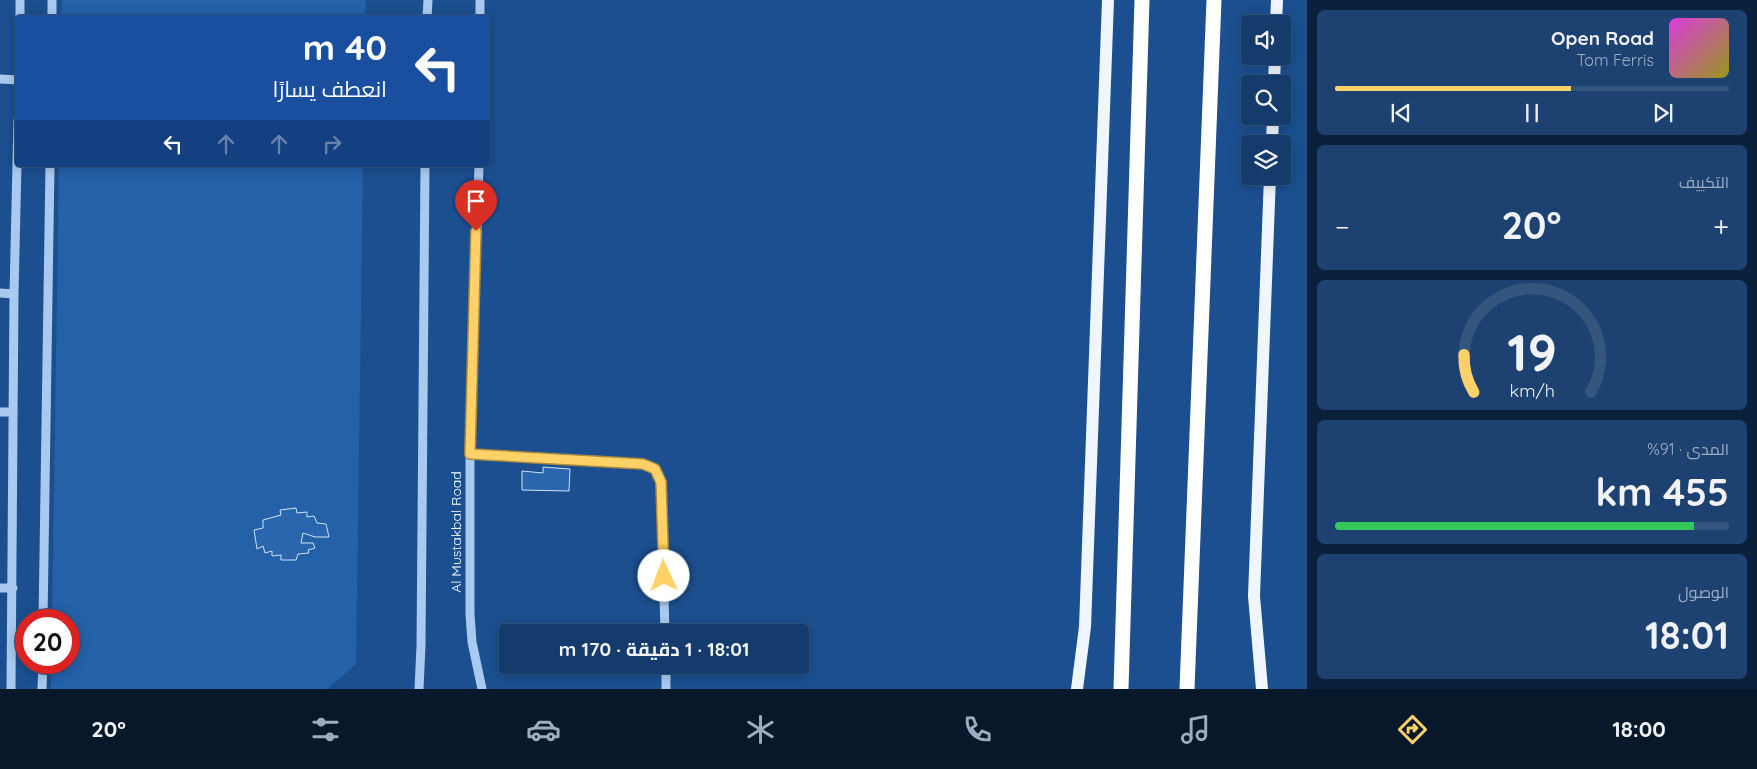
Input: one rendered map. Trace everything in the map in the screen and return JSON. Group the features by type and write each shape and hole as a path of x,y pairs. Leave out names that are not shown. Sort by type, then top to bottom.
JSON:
{"highway":[{"path":"1121,689 1142,0"},
{"path":"1187,689 1214,0"}],"main road":[{"path":"1077,689 1085,627 1108,0"},
{"path":"1274,2 1275,15"},
{"path":"1262,689 1254,596 1270,185"}],"street":[{"path":"20,0 20,15"},
{"path":"52,0 52,15"},
{"path":"427,15 428,0"},
{"path":"480,0 480,15"},
{"path":"0,79 15,80"},
{"path":"12,689 14,294 17,167"},
{"path":"43,609 50,167"},
{"path":"419,689 424,167"},
{"name":"Al Mustakbal Road","path":"479,167 470,454 470,614 472,642 482,689"},
{"path":"0,293 14,294"},
{"path":"0,412 13,412"},
{"path":"470,454 643,464 655,469 661,482 665,624"},
{"path":"0,588 13,588"},
{"path":"42,689 43,674"},
{"path":"666,674 666,689"}],"shaded area":[{"path":"62,0 366,0 365,15 61,15"},
{"path":"59,167 363,167 356,664 327,689 51,689 51,674 80,674 80,609 52,609"}],"building":[{"path":"543,467 570,469 569,491 522,490 522,471 543,473"},
{"path":"296,508 297,513 307,512 307,517 314,516 317,523 326,524 329,537 315,537 303,533 301,543 313,543 315,548 308,550 309,553 298,554 296,560 281,560 281,555 272,556 272,551 265,553 263,546 257,549 254,530 263,528 263,520 281,515 280,510"}],"route":[{"path":"476,231 470,454 643,464 655,469 661,482 664,576"}]}
